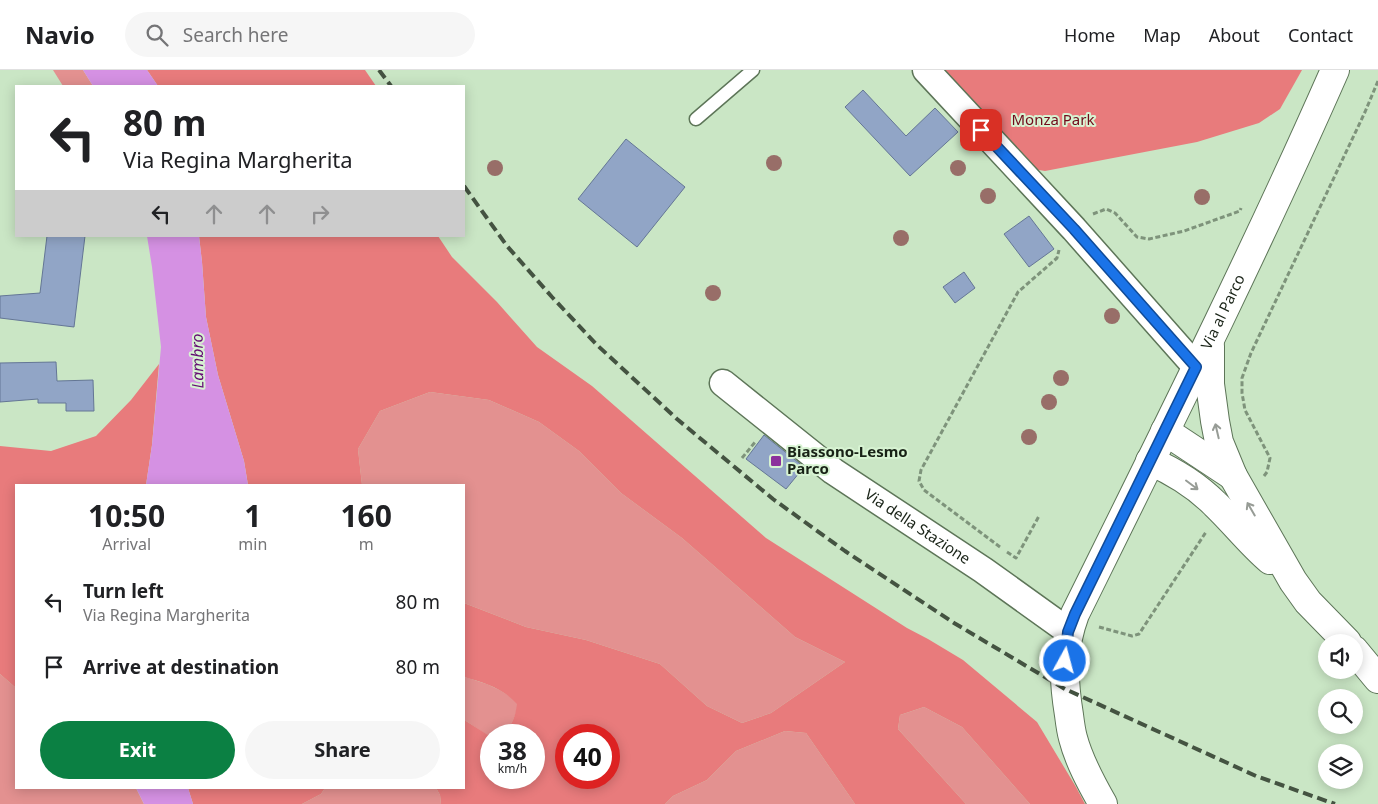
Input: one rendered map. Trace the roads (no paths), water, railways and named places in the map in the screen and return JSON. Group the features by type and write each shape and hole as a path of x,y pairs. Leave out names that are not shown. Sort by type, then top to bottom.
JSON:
{"street":[{"path":"926,70 1074,229 1196,367"},
{"name":"Via al Parco","path":"1103,804 1072,737 1065,690 1065,661 1072,622 1299,152 1335,70"},
{"path":"1210,338 1210,384 1215,421 1233,495"},
{"name":"Via della Stazione","path":"723,383 832,471 984,570 1072,622"},
{"path":"1165,431 1233,495 1308,602 1339,634"},
{"path":"1150,461 1172,471 1205,495 1233,495"},
{"path":"1363,661 1378,679"}],"lane":[{"path":"696,120 753,70"}],"water":[{"path":"83,70 147,70 157,85 92,85"},
{"name":"Lambro","path":"147,237 199,237 206,317 218,375 244,461 248,484 146,484 152,445 161,347"},
{"path":"136,789 188,789 193,804 144,804"}],"railway":[{"path":"379,70 390,85"},
{"path":"465,187 507,246 597,345 677,419 773,499 845,551 954,623 1065,689 1256,776 1335,804"}],"place":[{"name":"Biassono-Lesmo Parco","path":"776,461"}],"park label":[{"name":"Monza Park","path":"1053,120"}]}
